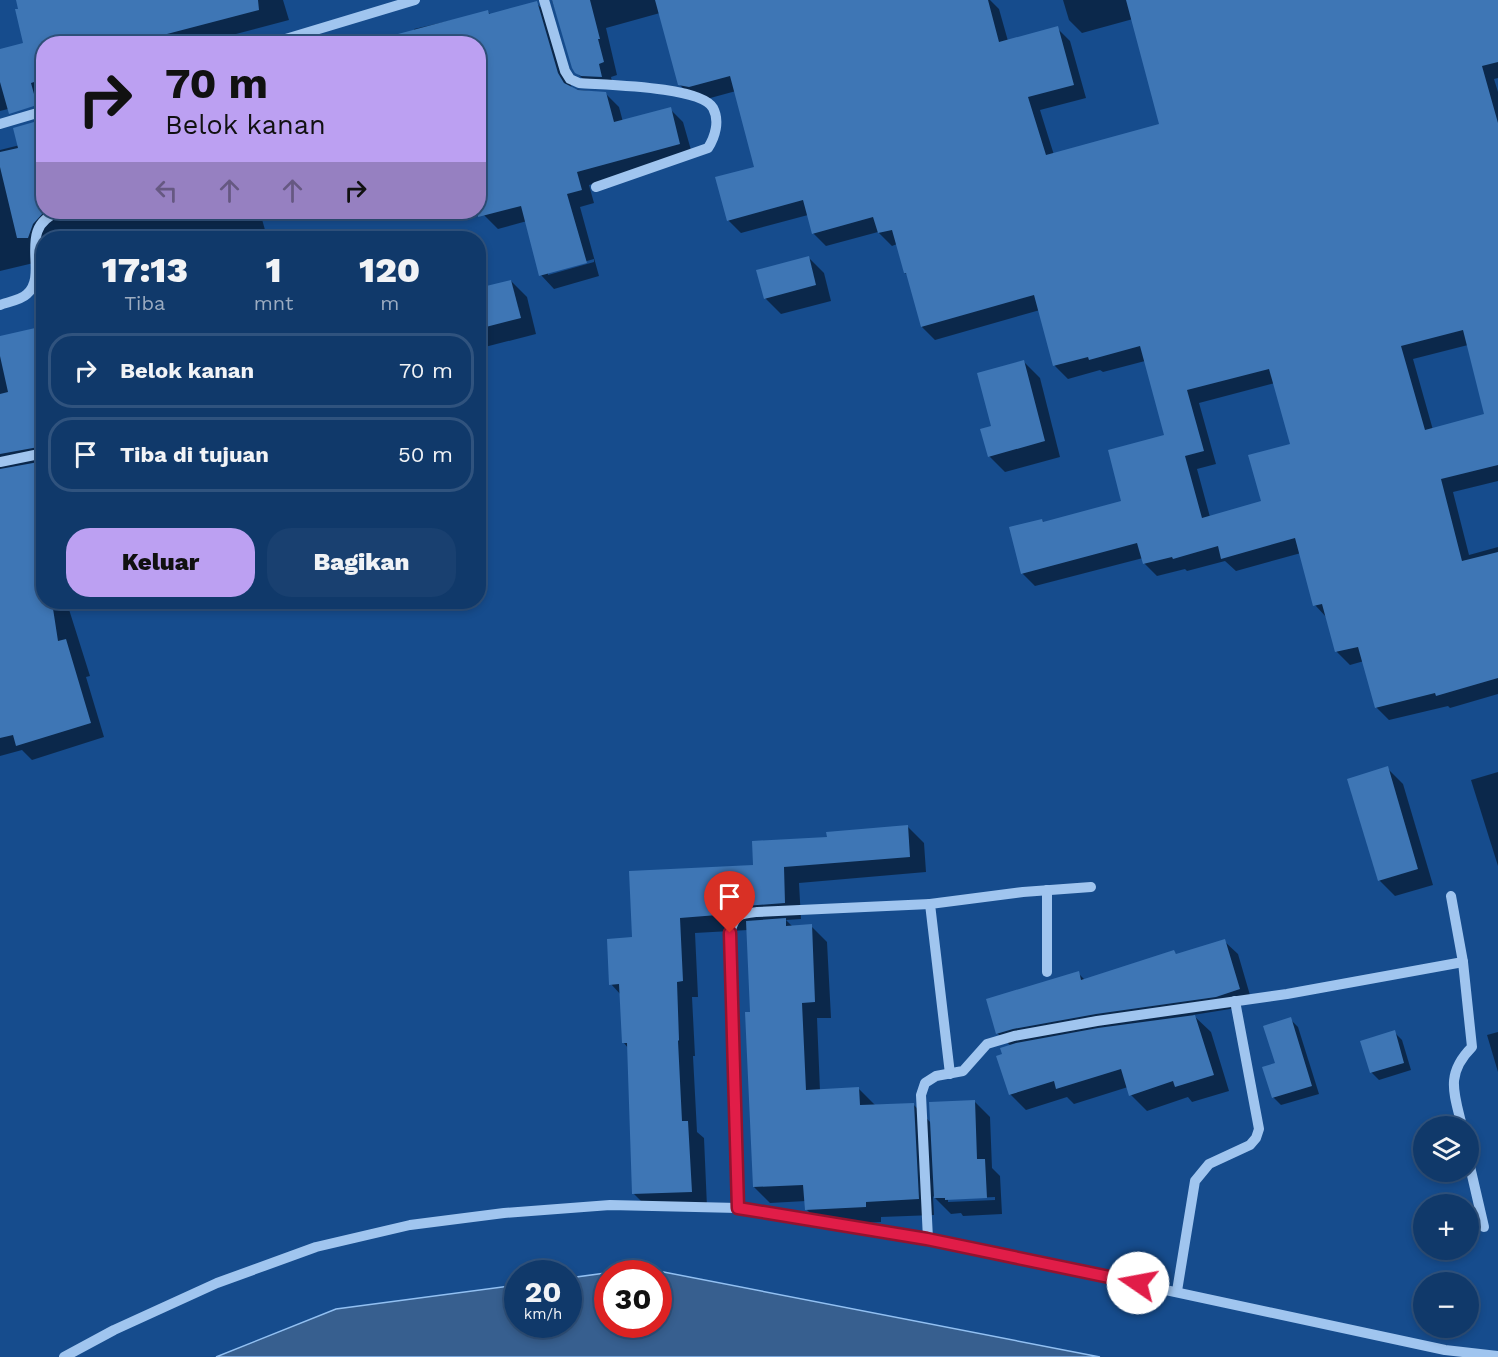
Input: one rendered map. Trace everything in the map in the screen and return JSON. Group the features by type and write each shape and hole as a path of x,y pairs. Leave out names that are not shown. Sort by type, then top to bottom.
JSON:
{"street":[{"path":"296,36 415,0"},
{"path":"544,0 570,79 579,83 668,89 706,101 713,109 715,131 708,148 596,187"},
{"path":"0,124 36,113"},
{"path":"38,231 47,219"},
{"path":"0,305 26,295 31,289 34,279 36,233"},
{"path":"0,462 36,455"},
{"path":"738,1208 730,933 733,921 741,914 757,912 930,904 1091,887"},
{"path":"1047,890 1047,972"},
{"path":"1451,896 1463,962 1472,1047 1461,1058 1454,1071 1454,1094 1460,1116"},
{"path":"930,904 950,1074"},
{"path":"927,1239 921,1095 926,1083 936,1076 963,1071 987,1044 1014,1036 1097,1021 1235,1001 1463,962"},
{"path":"1177,1292 1195,1181 1209,1164 1250,1144 1256,1138 1259,1129 1235,1001"},
{"path":"1474,1182 1484,1227"},
{"path":"64,1357 114,1330 216,1283 316,1247 410,1225 504,1213 610,1204 738,1208 927,1239 1445,1350 1498,1356"}],"water":[{"path":"672,1274 1100,1357 216,1357 336,1309 504,1287 504,1338 582,1338 582,1276 594,1275 594,1338 672,1338"}],"building":[{"path":"16,0 258,0 259,10 167,34 168,36 36,36 36,81 31,83 36,105 9,114 0,82 0,49 23,43 15,9 18,9"},
{"path":"552,0 590,0 604,62 599,64 602,77 581,76 575,73"},
{"path":"655,0 988,0 999,42 1058,26 1074,85 1028,97 1046,155 1159,124 1126,0 1498,0 1498,62 1482,66 1498,123 1498,465 1441,479 1462,561 1498,552 1498,678 1436,696 1435,693 1375,708 1358,647 1335,652 1322,604 1313,606 1295,538 1221,559 1218,546 1173,559 1172,557 1143,564 1137,543 1021,574 1009,527 1042,519 1043,522 1121,501 1108,450 1164,435 1140,346 1089,360 1088,357 1053,366 1034,295 921,327 892,230 878,233 873,217 812,234 803,200 727,221 715,177 754,167 730,76 689,87 678,85","holes":["1463,330 1484,414 1425,430 1401,346","1269,369 1290,444 1248,455 1261,501 1202,518 1185,456 1204,451 1187,390"]},
{"path":"537,1 558,73 564,83 578,90 606,92 614,122 671,107 680,144 577,172 582,190 567,194 587,263 539,276 521,206 486,215 486,36 398,36 398,34 488,10 489,14"},
{"path":"36,121 38,219 33,224 28,238 17,238 0,167 0,152 18,148 13,128"},
{"path":"809,256 816,285 764,299 756,270"},
{"path":"511,280 521,318 486,327 486,286"},
{"path":"36,328 36,447 0,454 0,394 8,392 0,356 0,336"},
{"path":"1024,360 1045,441 988,457 980,429 991,426 977,373"},
{"path":"36,462 36,609 53,609 58,641 66,639 91,723 16,746 13,735 0,738 0,469"},
{"path":"1388,766 1418,869 1378,881 1347,779"},
{"path":"908,825 910,857 784,867 785,903 745,906 735,909 730,914 680,918 683,981 677,982 678,1041 682,1121 688,1121 692,1192 632,1194 627,1043 622,1043 619,984 609,985 607,939 632,937 629,871 753,865 752,841 827,837 826,832"},
{"path":"786,918 786,926 812,924 815,1002 802,1003 806,1090 859,1087 860,1105 914,1103 919,1199 866,1202 866,1207 805,1210 803,1185 753,1187 745,1012 750,1012 746,921"},
{"path":"1225,939 1240,989 1216,997 1096,1014 996,1034 986,999 1079,971 1081,980 1174,950 1176,954"},
{"path":"1195,1015 1214,1075 1175,1087 1173,1081 1129,1096 1121,1069 1056,1089 1054,1081 1009,1095 996,1056 1002,1054 1000,1048 1016,1043 1098,1028"},
{"path":"1291,1017 1312,1086 1272,1098 1262,1067 1275,1063 1263,1026"},
{"path":"1395,1030 1404,1063 1370,1073 1360,1041"},
{"path":"975,1100 977,1159 985,1159 987,1198 945,1200 945,1198 934,1198 929,1102"}],"route":[{"path":"730,933 738,1208 927,1239 1138,1283"}]}
